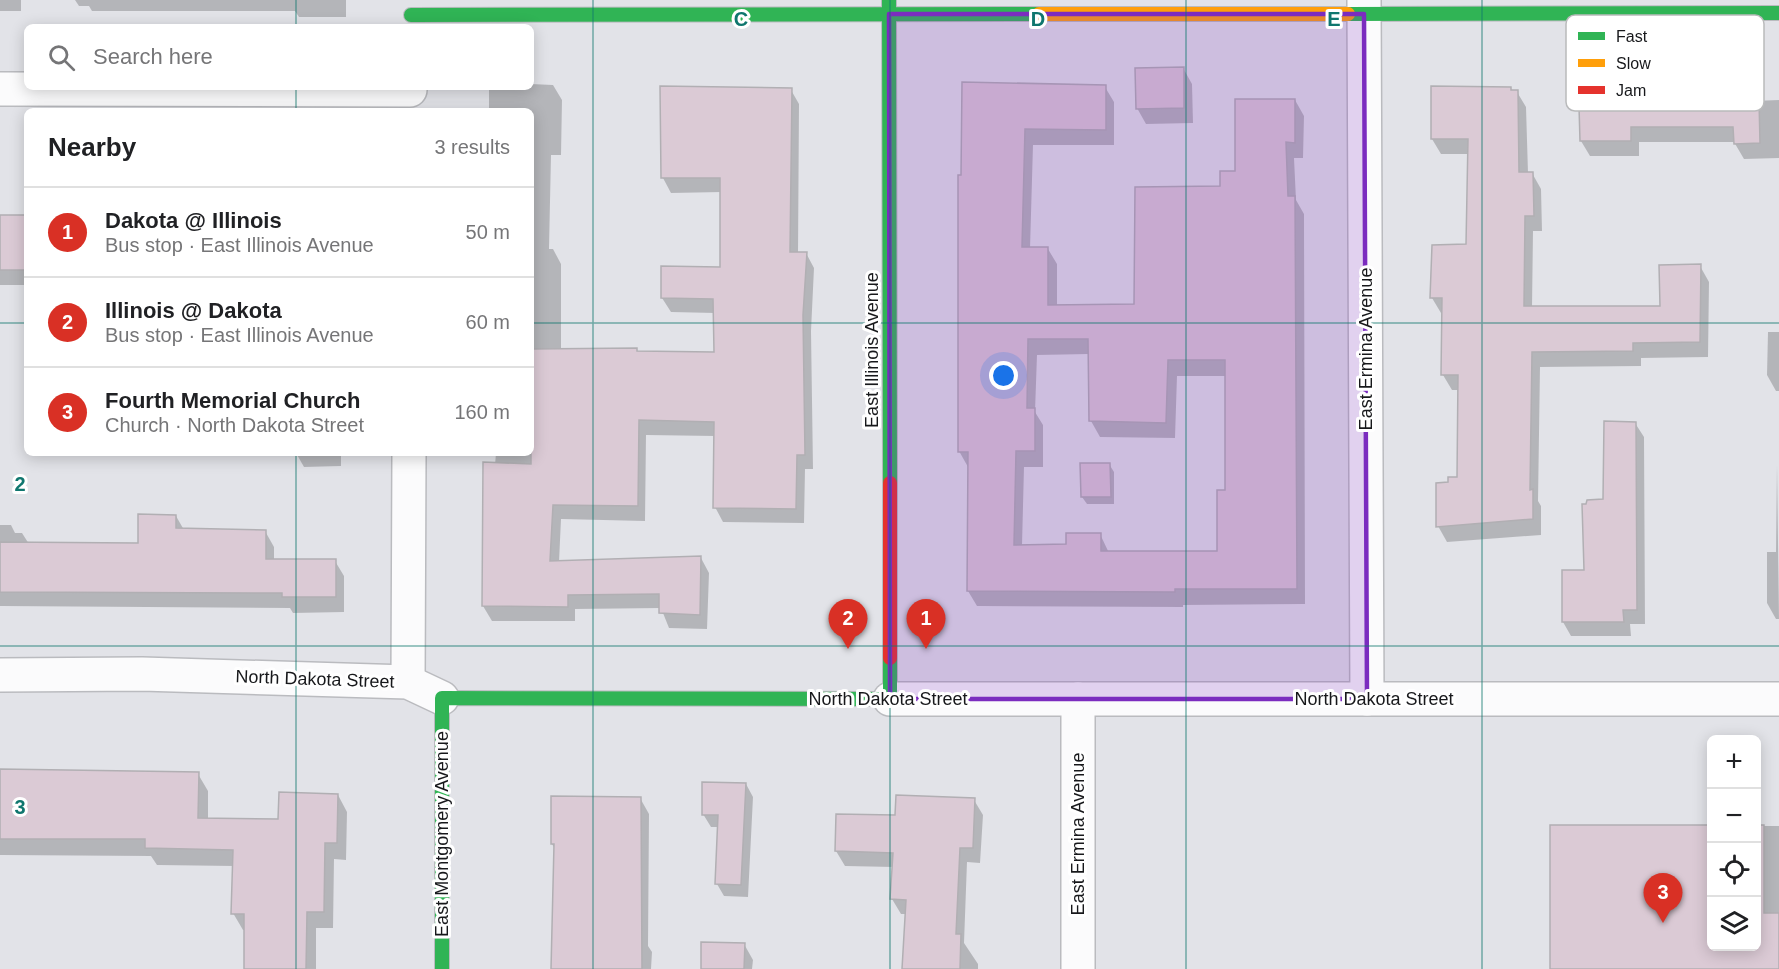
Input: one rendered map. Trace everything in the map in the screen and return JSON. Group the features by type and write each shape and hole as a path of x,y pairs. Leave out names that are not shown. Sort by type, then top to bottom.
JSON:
{"street":[{"path":"411,14 889,7 1364,7 1779,13"},
{"name":"East Illinois Avenue","path":"889,7 890,699"},
{"name":"East Ermina Avenue","path":"1364,7 1367,699"},
{"path":"0,89 24,89"},
{"path":"59,90 410,96"},
{"path":"408,682 410,456"},
{"name":"North Dakota Street","path":"0,675 142,674 408,682 442,698 1779,699"},
{"name":"East Montgomery Avenue","path":"442,698 442,969"},
{"name":"East Ermina Avenue","path":"1078,699 1078,969"}],"highlighted area":[{"path":"889,14 1364,14 1367,699 890,699"}],"building":[{"path":"1184,67 1184,108 1136,109 1135,68"},
{"path":"962,82 1106,85 1106,130 1025,129 1022,247 1048,247 1048,305 1134,304 1135,187 1220,186 1220,171 1235,171 1235,99 1295,99 1295,143 1286,142 1288,196 1295,196 1297,589 1175,589 1175,592 967,591 968,452 958,452 958,175 961,175","holes":["1028,339 1088,339 1089,421 1166,423 1168,360 1225,360 1225,490 1217,490 1217,551 1101,551 1101,533 1066,533 1066,544 1014,545 1016,451 1035,451 1035,408 1027,408"]},
{"path":"660,86 792,88 790,252 807,252 803,315 805,455 797,455 796,509 713,508 714,422 639,420 638,506 553,505 550,561 701,556 700,615 659,613 659,594 568,595 568,607 482,606 483,462 531,464 531,456 534,456 534,349 637,348 637,351 714,352 713,299 661,298 661,266 720,267 720,178 661,178"},
{"path":"1431,86 1511,87 1511,90 1518,90 1519,172 1533,172 1534,216 1525,216 1524,306 1660,306 1659,265 1701,264 1700,342 1633,343 1633,351 1532,352 1530,490 1533,489 1533,519 1436,527 1436,483 1448,482 1448,477 1457,477 1458,375 1441,375 1442,298 1430,298 1432,245 1466,244 1468,139 1431,139"},
{"path":"1579,111 1759,111 1760,143 1734,144 1733,127 1631,127 1631,141 1580,141"},
{"path":"0,215 24,215 24,270 0,270"},
{"path":"1604,421 1636,422 1637,610 1623,610 1624,622 1562,622 1562,570 1584,570 1582,504 1586,504 1587,500 1603,499"},
{"path":"1080,463 1110,463 1111,497 1081,497"},
{"path":"138,514 176,515 176,528 266,530 266,559 336,559 336,597 282,597 282,593 0,592 0,542 138,543"},
{"path":"0,769 199,772 198,818 278,819 279,792 338,794 337,843 325,843 324,912 307,912 306,969 244,969 244,914 231,914 233,850 145,848 145,839 0,839"},
{"path":"702,782 746,783 741,885 715,884 718,815 702,815"},
{"path":"896,795 975,798 973,848 960,848 956,934 961,934 960,969 902,969 906,900 890,899 893,853 835,851 836,814 895,815"},
{"path":"551,796 641,797 642,969 551,969 554,844 551,844"},
{"path":"1550,825 1707,825 1707,951 1761,951 1761,825 1764,825 1764,913 1779,913 1779,969 1550,969"},
{"path":"701,942 745,943 744,969 701,969"}],"traffic: fast":[{"path":"889,0 890,483"},
{"path":"1348,14 1779,13"},
{"path":"411,15 1039,14"},
{"path":"442,969 442,698 890,699 890,658"}],"traffic: slow":[{"path":"1039,14 1348,14"}],"traffic: jam":[{"path":"890,483 890,658"}],"place":[{"name":"Illinois @ Dakota","path":"848,649"},
{"name":"Dakota @ Illinois","path":"926,649"},
{"name":"Fourth Memorial Church","path":"1663,923"}]}
